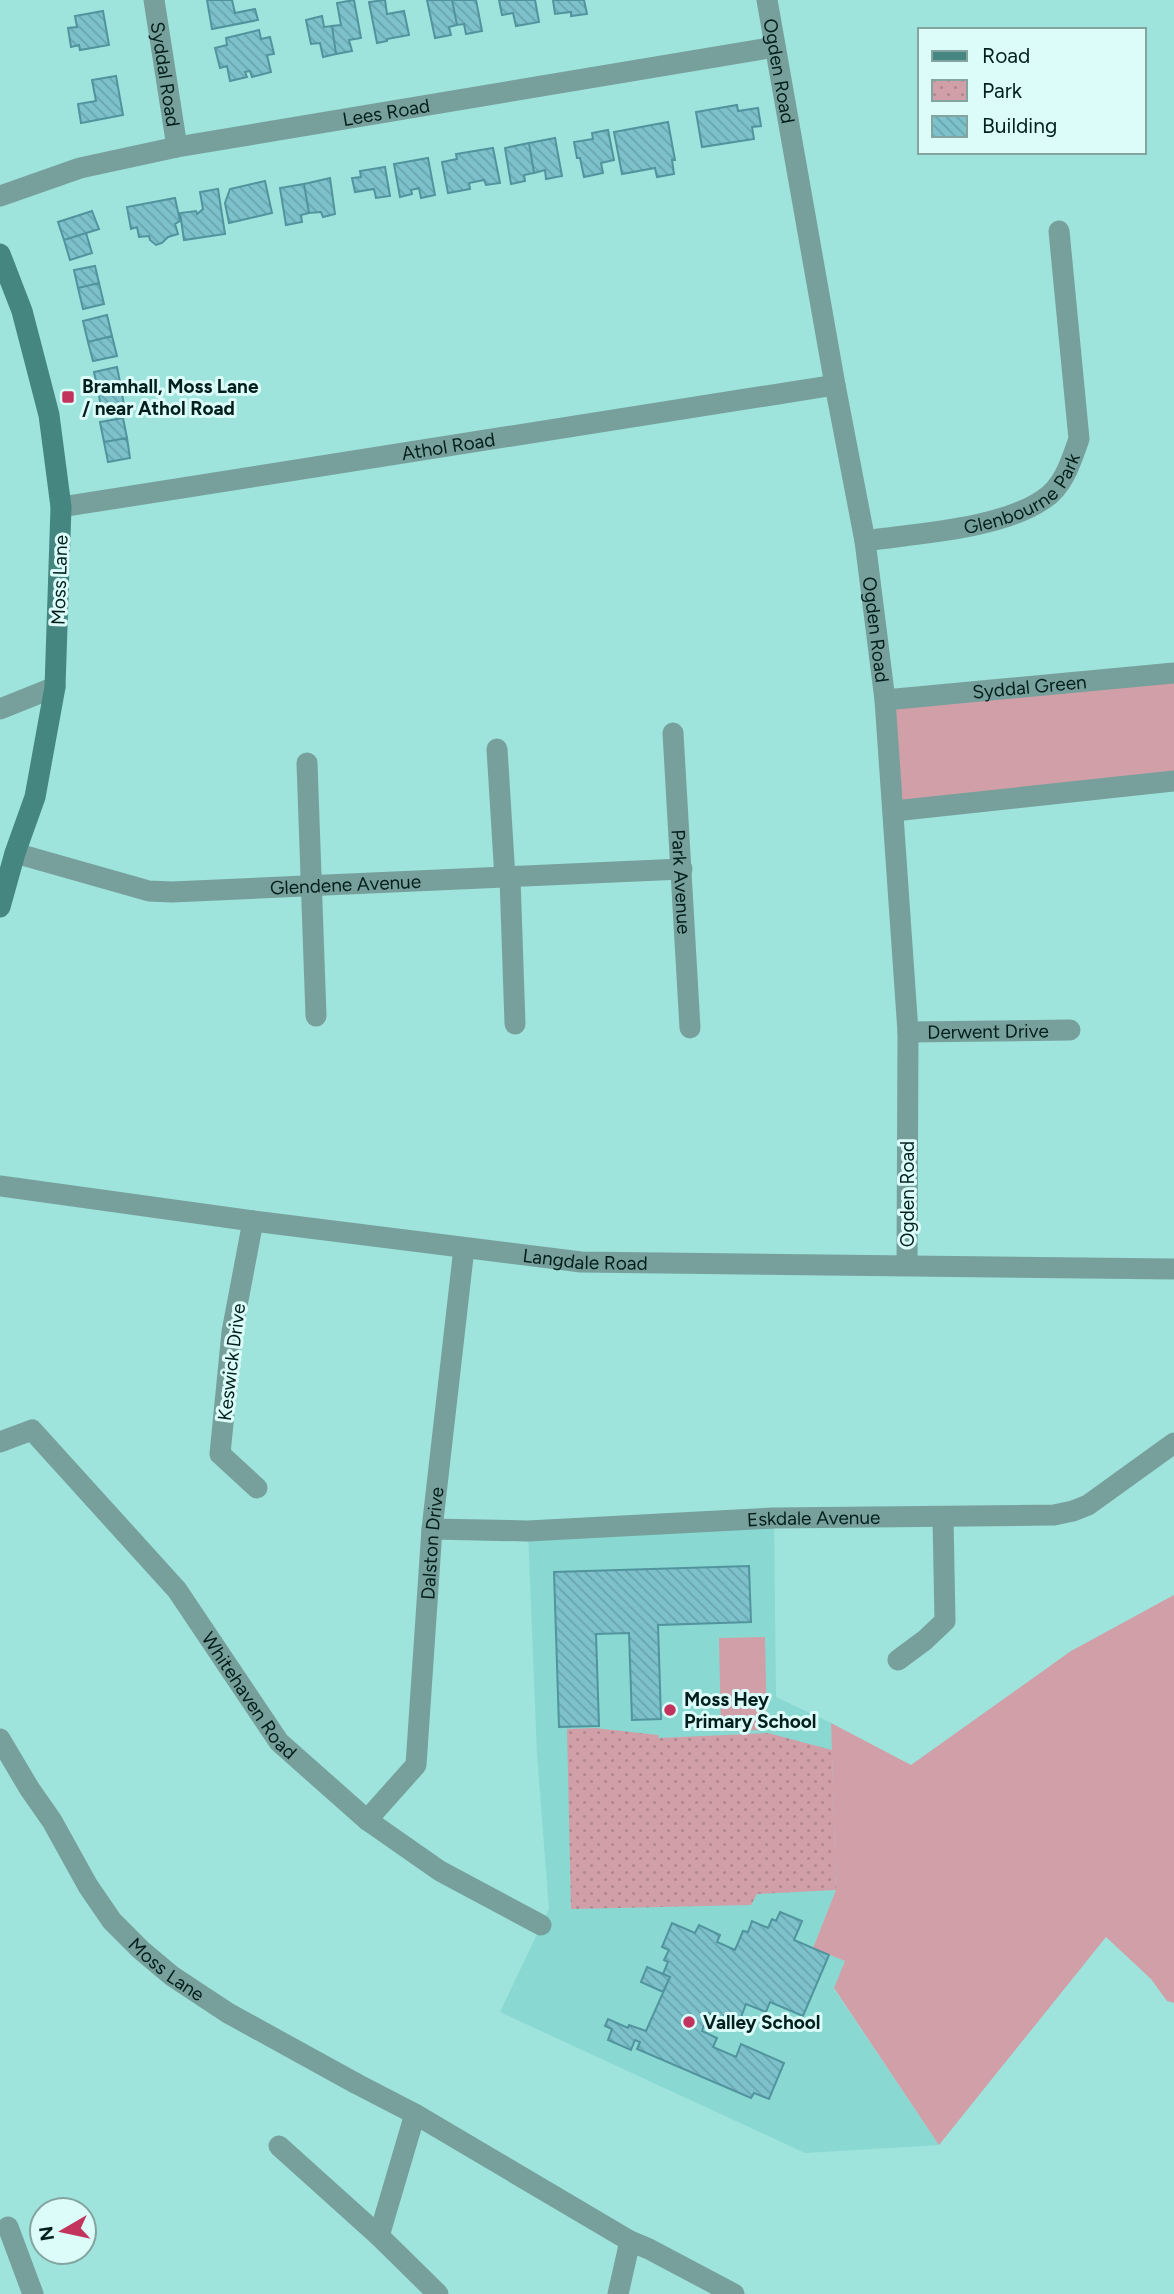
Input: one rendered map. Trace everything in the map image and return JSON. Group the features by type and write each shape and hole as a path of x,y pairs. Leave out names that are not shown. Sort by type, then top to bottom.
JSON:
{"main road":[{"name":"Moss Lane","path":"0,254 22,311 49,415 61,507 55,687 35,797 0,907"}],"street":[{"name":"Syddal Road","path":"154,0 177,148"},
{"name":"Ogden Road","path":"767,0 865,541 885,700 908,1032 907,1265"},
{"name":"Lees Road","path":"0,196 79,167 177,148 775,47"},
{"name":"Glenbourne Park","path":"865,541 989,523 1014,515 1046,498 1067,472 1079,439 1059,231"},
{"name":"Athol Road","path":"61,507 835,385"},
{"name":"Syddal Green","path":"885,700 1174,673"},
{"path":"0,709 55,687"},
{"name":"Park Avenue","path":"673,733 690,1028"},
{"path":"497,749 515,1024"},
{"path":"307,763 316,1016"},
{"path":"894,811 1174,781"},
{"name":"Glendene Avenue","path":"15,853 149,891 225,891 681,869"},
{"name":"Derwent Drive","path":"908,1032 1070,1030"},
{"name":"Langdale Road","path":"0,1186 581,1262 1174,1269"},
{"name":"Keswick Drive","path":"253,1221 232,1332 220,1454 257,1488"},
{"name":"Dalston Drive","path":"367,1820 416,1765 432,1529 464,1248"},
{"name":"Whitehaven Road","path":"0,1442 32,1430 177,1590 279,1742 367,1820 440,1871 541,1925"},
{"name":"Eskdale Avenue","path":"432,1529 528,1531 774,1518 1054,1515 1088,1505 1174,1443"},
{"path":"898,1660 945,1621 943,1517"},
{"name":"Moss Lane","path":"0,1738 52,1821 88,1886 112,1921 172,1976 228,2013 415,2114 630,2241 734,2294"},
{"path":"379,2236 415,2114"},
{"path":"279,2146 379,2236 438,2294"},
{"path":"8,2227 33,2294"},
{"path":"618,2294 630,2241"}],"shaded area":[{"name":"Moss Hey Primary School","path":"774,1518 776,1697 831,1723 836,1890 813,1948 845,1961 834,1989 939,2145 805,2153 500,2012 549,1909 537,1754 528,1531"}],"green space":[{"path":"1174,673 1174,781 894,811 885,700"},
{"path":"1174,1595 1174,2003 1167,2001 1151,1979 1106,1937 939,2145 834,1988 845,1961 813,1948 836,1890 831,1723 911,1765 1071,1651"},
{"path":"765,1637 767,1730 721,1731 719,1638"},
{"path":"595,1728 658,1735 659,1738 768,1733 832,1750 836,1890 757,1894 751,1905 571,1909 567,1729"}],"building":[{"path":"207,0 232,0 235,13 255,9 258,20 212,29"},
{"path":"354,0 361,38 349,40 352,51 336,54 332,26 341,25 337,3"},
{"path":"385,0 387,14 404,11 409,35 377,43 369,2"},
{"path":"427,0 452,0 457,25 449,27 451,35 435,38"},
{"path":"452,0 476,0 482,31 466,34 464,24 457,25"},
{"path":"499,0 535,0 539,22 516,26 513,13 502,15"},
{"path":"553,0 584,0 587,14 555,14"},
{"path":"103,11 109,45 80,50 79,45 71,47 68,28 77,27 75,16"},
{"path":"322,16 324,27 332,26 336,54 323,57 320,43 311,44 306,20"},
{"path":"259,30 261,39 270,37 274,54 267,55 271,72 252,77 250,71 245,72 247,77 230,81 227,66 220,68 215,48 227,45 226,38"},
{"path":"116,76 123,115 81,123 78,104 96,101 92,80"},
{"path":"737,105 738,111 758,108 761,126 752,127 754,139 702,147 696,112"},
{"path":"668,122 675,160 672,160 674,174 657,177 655,168 622,174 614,132"},
{"path":"608,130 614,160 601,163 603,173 584,177 574,142 593,139 592,133"},
{"path":"555,138 562,176 546,179 545,170 534,173 529,143"},
{"path":"529,143 534,173 524,175 525,181 511,184 505,148"},
{"path":"493,148 500,183 486,185 484,180 469,183 470,189 448,193 442,162 457,159 456,154"},
{"path":"428,158 435,195 421,198 419,188 411,190 412,194 400,197 394,164"},
{"path":"385,167 390,196 376,198 374,189 355,192 352,178 361,177 360,171"},
{"path":"330,178 335,214 323,217 321,212 309,213 304,184"},
{"path":"265,181 272,213 229,223 225,203 230,189"},
{"path":"304,184 309,213 301,215 302,222 286,225 280,188"},
{"path":"218,189 225,234 184,240 180,213 196,211 197,214 203,209 200,192"},
{"path":"175,198 180,221 175,224 178,234 156,245 149,236 139,237 137,227 131,229 127,207"},
{"path":"92,211 99,229 64,240 58,222"},
{"path":"86,233 92,253 70,260 64,240"},
{"path":"95,266 99,283 78,288 74,270"},
{"path":"99,283 104,304 83,309 78,288"},
{"path":"107,315 112,336 88,342 83,321"},
{"path":"112,336 117,356 93,361 88,342"},
{"path":"117,367 121,387 98,391 94,372"},
{"path":"121,387 124,406 102,411 98,391"},
{"path":"123,418 127,438 104,442 100,422"},
{"path":"127,438 130,458 108,462 104,442"},
{"path":"749,1566 751,1622 658,1625 661,1719 632,1720 629,1633 596,1634 599,1726 559,1727 554,1572"},
{"path":"780,1912 802,1921 794,1940 829,1955 803,2016 770,2002 766,2012 746,2004 738,2025 709,2013 702,2031 717,2038 713,2047 736,2057 741,2044 784,2063 769,2099 754,2093 751,2098 637,2049 640,2042 635,2040 631,2050 608,2040 612,2029 605,2026 608,2019 628,2028 629,2025 646,2031 670,1977 663,1974 668,1962 664,1960 669,1950 662,1947 672,1923 695,1933 699,1925 720,1935 717,1942 735,1950 743,1931 748,1932 752,1921 768,1928 772,1919 776,1921"},
{"path":"647,1967 670,1977 663,1992 641,1982"}],"place":[{"name":"Bramhall, Moss Lane / near Athol Road","path":"68,397"},
{"name":"Moss Hey Primary School","path":"670,1710"},
{"name":"Valley School","path":"689,2022"}]}
